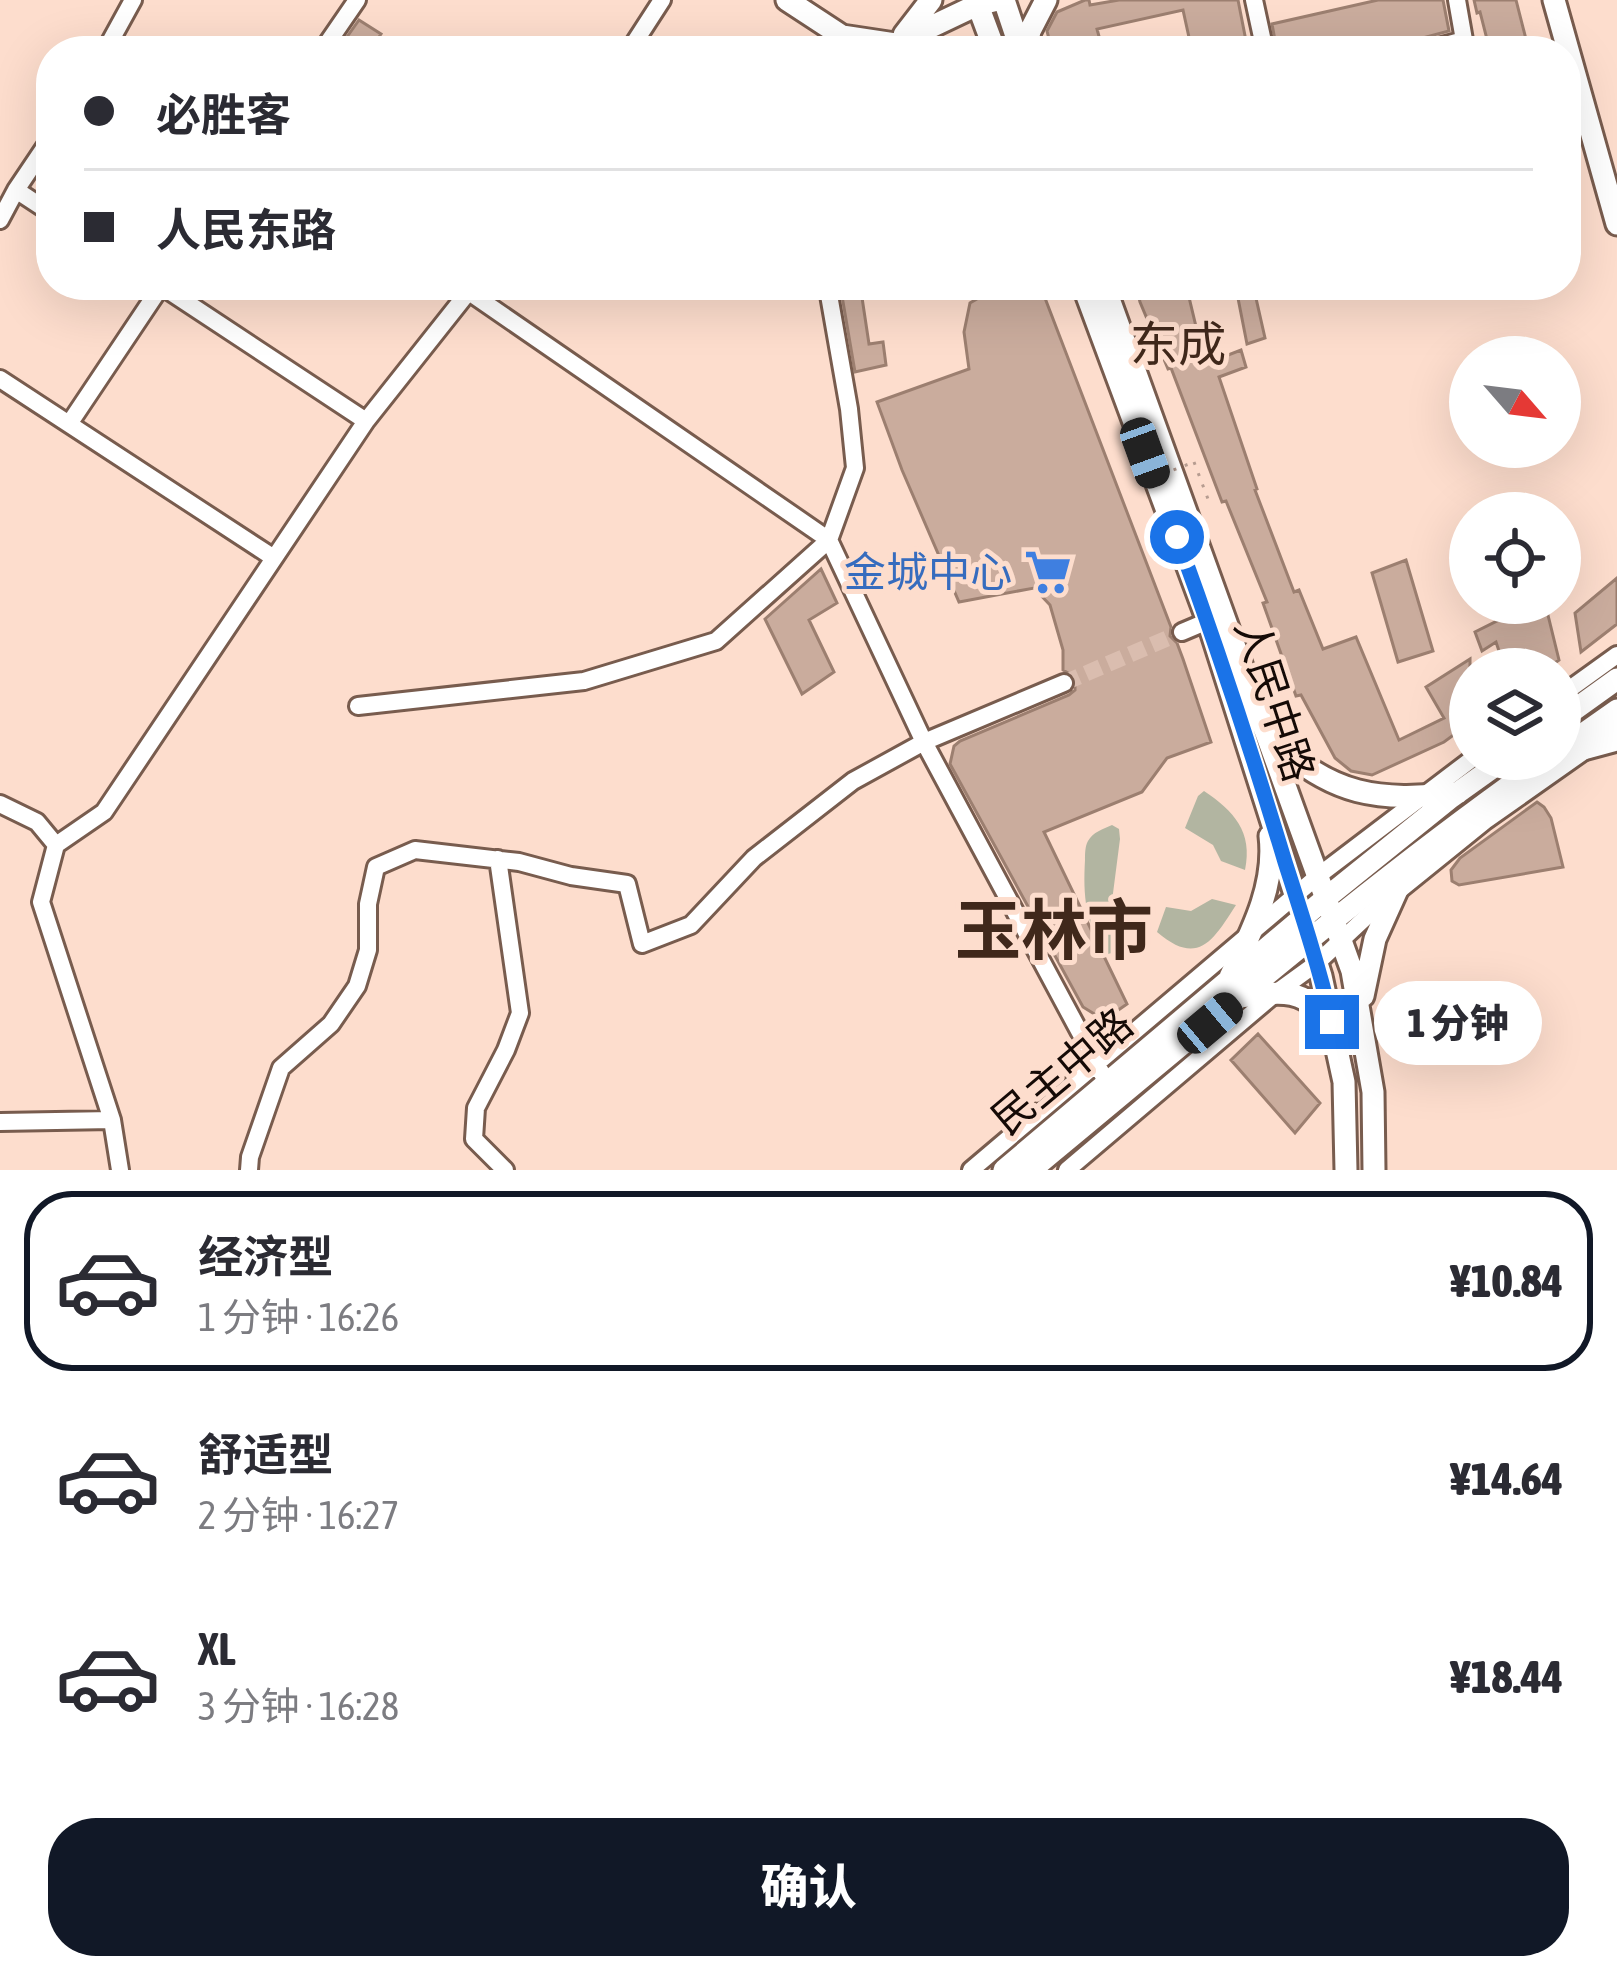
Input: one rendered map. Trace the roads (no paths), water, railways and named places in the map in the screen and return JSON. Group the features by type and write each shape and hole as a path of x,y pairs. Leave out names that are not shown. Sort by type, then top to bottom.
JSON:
{"main road":[{"path":"787,0 842,36"},
{"path":"903,36 931,0"},
{"path":"1028,36 1046,0"},
{"path":"1554,0 1564,36"},
{"path":"916,36 988,1"},
{"path":"988,1 1012,36"},
{"path":"988,1 993,36"},
{"path":"1581,96 1617,224"},
{"name":"人民中路","path":"1088,300 1208,621 1317,963 1344,1082 1346,1170"},
{"name":"人民中路","path":"1109,300 1352,971 1373,1092 1374,1170"},
{"path":"1581,705 1617,680"},
{"path":"1581,737 1617,710"},
{"path":"1267,734 1297,762 1359,794 1418,797 1457,793"},
{"path":"1581,749 1617,740"},
{"name":"民主中路","path":"1334,919 1475,780"},
{"name":"民主中路","path":"1031,1170 1306,929 1334,919 1517,780"},
{"path":"1265,794 1269,874 1234,990 1294,994 1314,1002 1332,1022"},
{"path":"1360,1021 1375,939 1391,897 1418,854"},
{"name":"民主中路","path":"1004,1170 1102,1073 1234,990"}],"street":[{"path":"113,36 133,0"},
{"path":"333,36 358,0"},
{"path":"638,36 662,0"},
{"path":"1254,0 1262,36"},
{"path":"1456,0 1463,36"},
{"path":"0,220 36,160"},
{"path":"16,190 36,203"},
{"path":"69,424 151,300"},
{"path":"184,300 366,421"},
{"path":"120,1170 112,1120 41,902 56,845 104,812 366,421 462,300"},
{"path":"488,300 829,540 924,742 1102,1073"},
{"path":"358,706 584,681 716,641 829,540 856,468 830,300"},
{"path":"0,379 274,558"},
{"path":"1182,632 1208,621"},
{"path":"1581,681 1617,655"},
{"path":"249,1170 281,1068 331,1024 357,986 368,950 368,904 376,867 415,850 627,884 642,944 691,926 754,858 853,781 924,742 1064,683"},
{"path":"1067,1170 1317,963 1334,919 1391,897 1485,821 1617,728"},
{"path":"971,1170 1102,1073 1318,876 1449,775"},
{"path":"0,804 38,822 56,845"},
{"path":"498,860 520,1013 476,1108 474,1139 505,1170"},
{"path":"0,1122 112,1120"}],"tunnel":[{"path":"1064,683 1182,632"}],"place":[{"name":"金城中心","path":"1048,572"}],"district":[{"name":"东成","path":"1178,344"},
{"name":"玉林市","path":"1054,931"}]}
